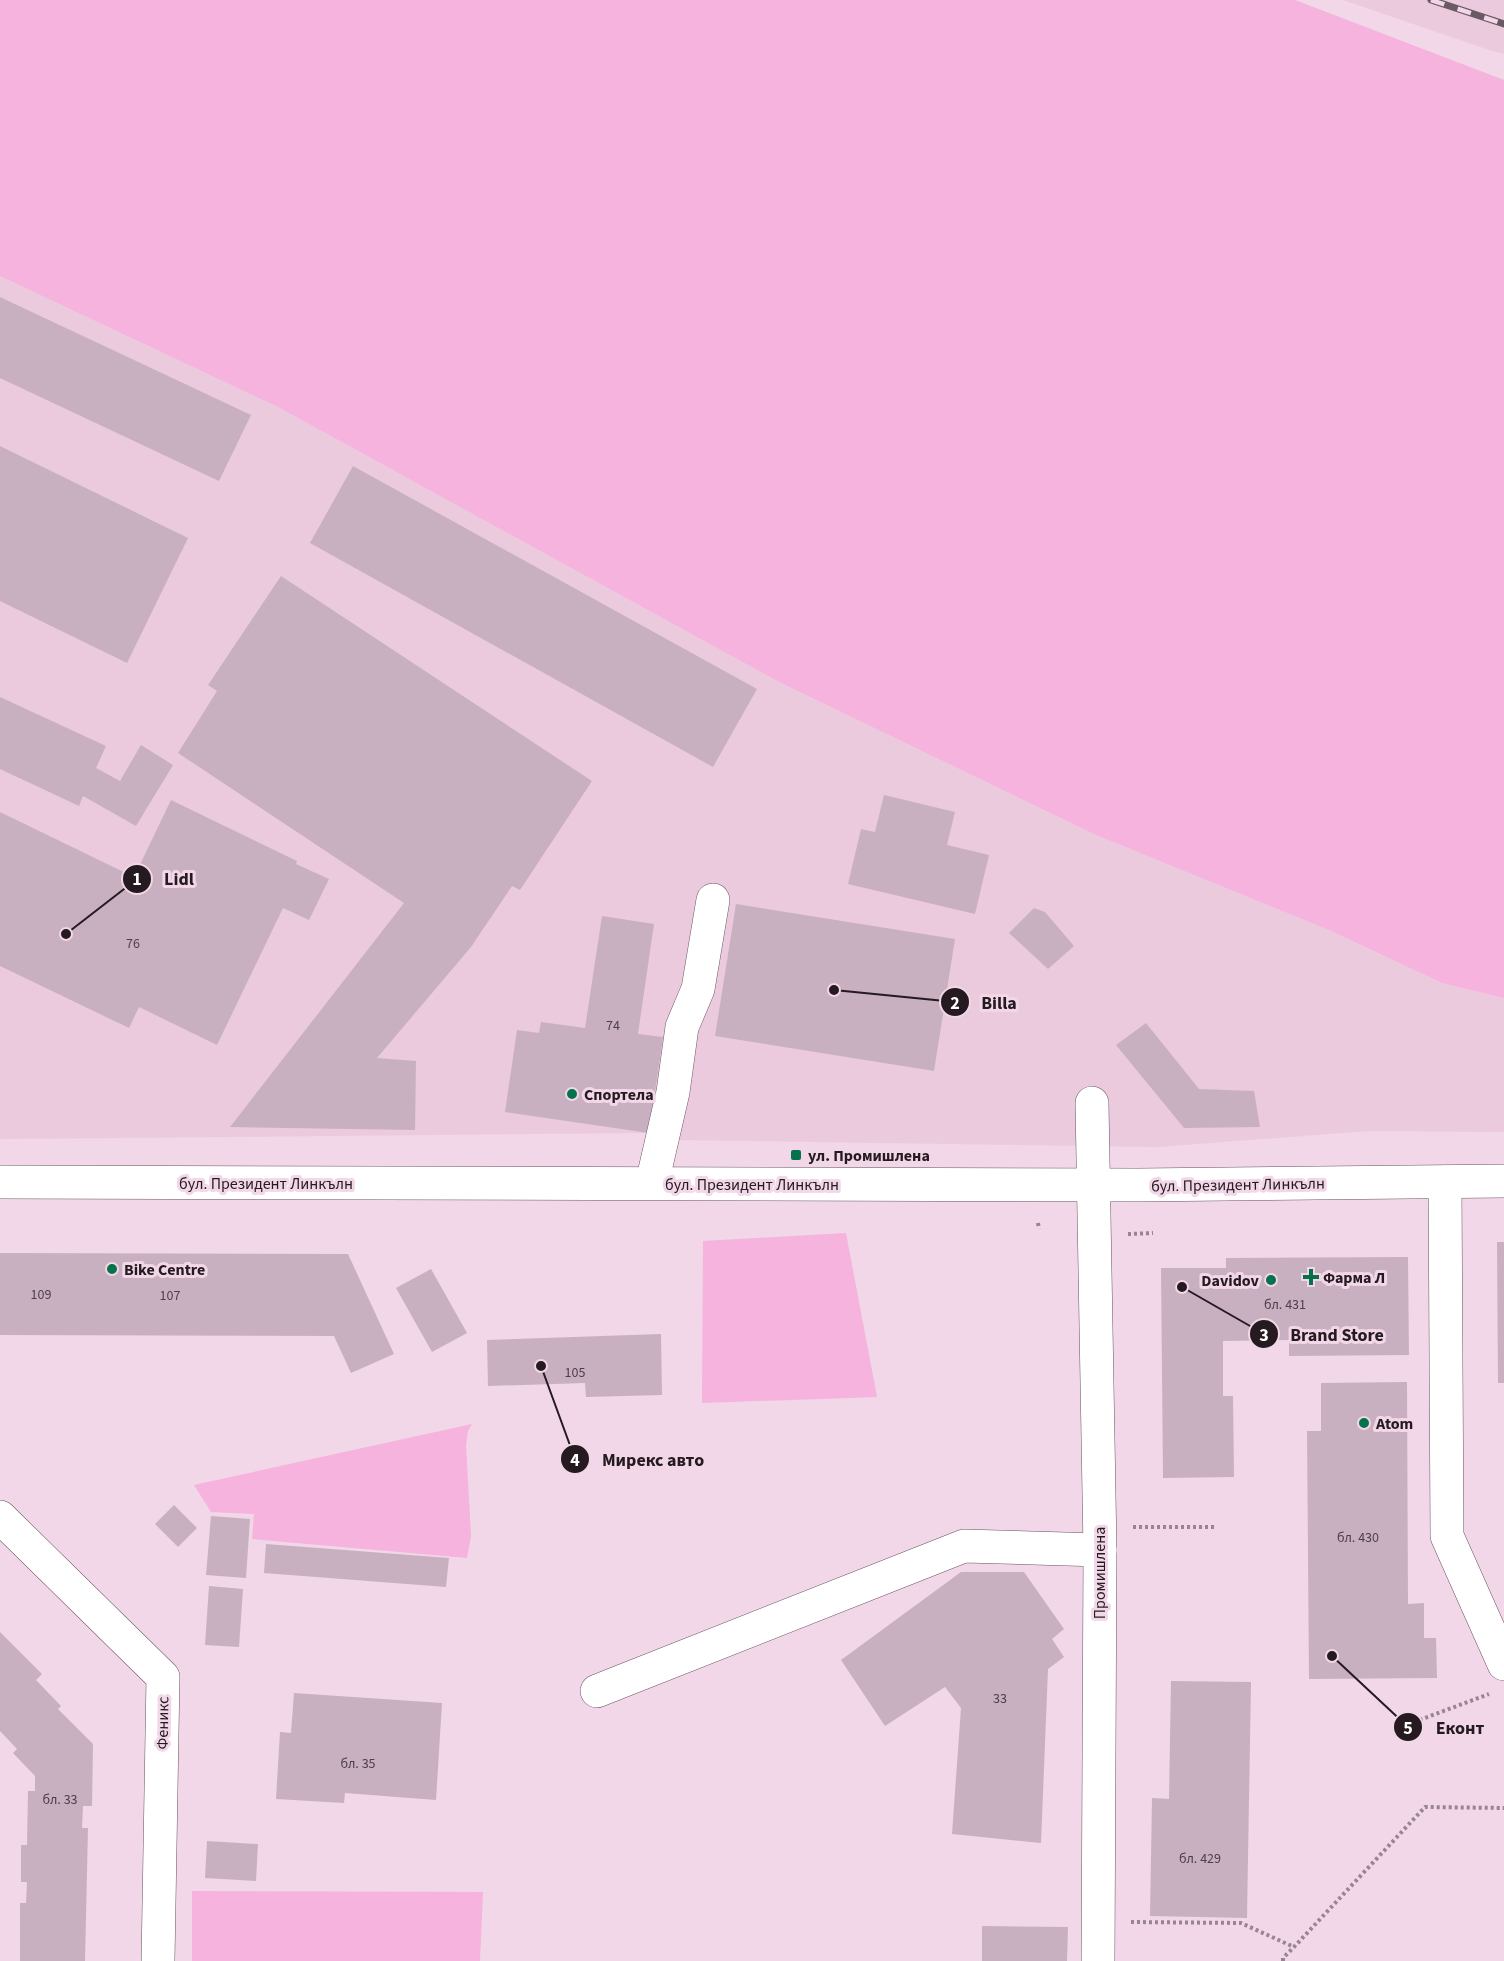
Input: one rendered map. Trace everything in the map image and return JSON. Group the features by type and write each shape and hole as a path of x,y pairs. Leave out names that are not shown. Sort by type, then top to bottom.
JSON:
{"street":[{"path":"652,1184 673,1092 682,1027 698,989 713,900"},
{"name":"Промишлена","path":"1092,1103 1100,1539 1098,1961"},
{"name":"бул. Президент Линкълн","path":"0,1182 1092,1184 1504,1181"},
{"path":"1444,1182 1447,1536 1499,1678"},
{"name":"Феникс","path":"0,1517 163,1677 158,1961"},
{"path":"597,1691 964,1546 1100,1539"}],"path":[{"path":"1038,1223 1039,1230"},
{"path":"1124,1234 1153,1233"},
{"path":"1100,1539 1215,1527"},
{"path":"1414,1722 1499,1678"},
{"path":"1283,1961 1283,1958 1425,1807 1504,1808"},
{"path":"1098,1922 1241,1923 1294,1947"}],"shaded area":[{"path":"0,0 1295,0 1504,80 1504,998 1442,983 1329,930 1096,835 777,681 278,407 0,276"},
{"path":"1343,0 1504,0 1504,54 1492,51"},
{"path":"0,276 278,407 777,681 1096,835 1329,930 1442,983 1504,998 1504,1132 1369,1131 1158,1147 676,1140 649,1133 0,1139"},
{"path":"846,1233 877,1397 702,1403 703,1241"},
{"path":"472,1424 468,1431 466,1445 471,1536 467,1558 252,1539 254,1514 211,1512 194,1485"},
{"path":"192,1891 483,1892 480,1961 192,1961"}],"building":[{"path":"0,297 251,415 219,481 0,378"},
{"path":"0,446 188,538 127,663 0,601"},
{"path":"353,466 757,689 713,767 310,543"},
{"path":"281,576 592,781 520,890 512,886 471,947 377,1058 416,1061 415,1130 230,1127 404,903 178,753 217,691 208,685"},
{"path":"0,697 106,746 96,768 120,781 141,745 173,765 136,826 83,796 79,806 0,769"},
{"path":"884,795 955,812 947,845 989,855 975,914 848,884 861,829 875,832"},
{"path":"171,800 329,879 309,920 283,908 217,1045 139,1007 129,1028 0,966 0,812 134,877"},
{"path":"736,904 955,939 934,1071 715,1036"},
{"path":"1034,908 1045,912 1074,946 1048,969 1009,933"},
{"path":"602,916 654,924 638,1034 663,1037 649,1133 505,1112 517,1030 539,1033 541,1022 585,1028"},
{"path":"1146,1023 1199,1089 1254,1091 1260,1127 1184,1128 1116,1045"},
{"path":"1497,1242 1504,1242 1504,1383 1498,1383"},
{"path":"0,1253 348,1254 394,1354 351,1373 334,1336 0,1335"},
{"path":"1408,1257 1409,1355 1289,1356 1289,1340 1223,1341 1223,1396 1233,1396 1234,1477 1163,1478 1161,1268 1226,1268 1226,1258"},
{"path":"431,1269 467,1333 432,1352 396,1288"},
{"path":"661,1334 662,1395 586,1397 585,1383 488,1386 487,1340"},
{"path":"1407,1382 1408,1604 1424,1603 1424,1638 1436,1638 1437,1678 1309,1679 1307,1431 1321,1431 1321,1383"},
{"path":"174,1505 197,1528 178,1547 155,1524"},
{"path":"211,1516 250,1519 246,1578 206,1575"},
{"path":"266,1544 449,1558 446,1587 264,1573"},
{"path":"961,1572 1024,1572 1064,1629 1052,1639 1064,1657 1048,1669 1041,1843 952,1834 961,1708 945,1687 885,1726 841,1660"},
{"path":"209,1586 243,1589 239,1647 205,1645"},
{"path":"0,1632 42,1674 36,1680 61,1706 58,1709 93,1744 92,1806 83,1806 82,1828 88,1828 85,1961 20,1961 20,1903 26,1903 27,1882 21,1882 21,1845 27,1845 28,1791 35,1791 35,1776 13,1753 17,1749 0,1731"},
{"path":"1171,1681 1251,1682 1247,1918 1150,1916 1152,1798 1169,1799"},
{"path":"294,1693 442,1703 436,1800 345,1793 344,1803 276,1799 280,1732 291,1733"},
{"path":"207,1841 258,1844 256,1881 205,1878"},
{"path":"982,1926 1068,1927 1067,1961 982,1961"}],"railway":[{"path":"1431,0 1504,24"}],"place":[{"name":"Lidl","path":"66,934"},
{"name":"Billa","path":"834,990"},
{"name":"Спортела","path":"572,1094"},
{"name":"ул. Промишлена","path":"796,1155"},
{"name":"Bike Centre","path":"112,1269"},
{"name":"Фарма Л","path":"1311,1277"},
{"name":"Davidov","path":"1271,1280"},
{"name":"Brand Store","path":"1182,1287"},
{"name":"Мирекс авто","path":"541,1366"},
{"name":"Atom","path":"1364,1423"},
{"name":"Еконт","path":"1332,1656"}]}
